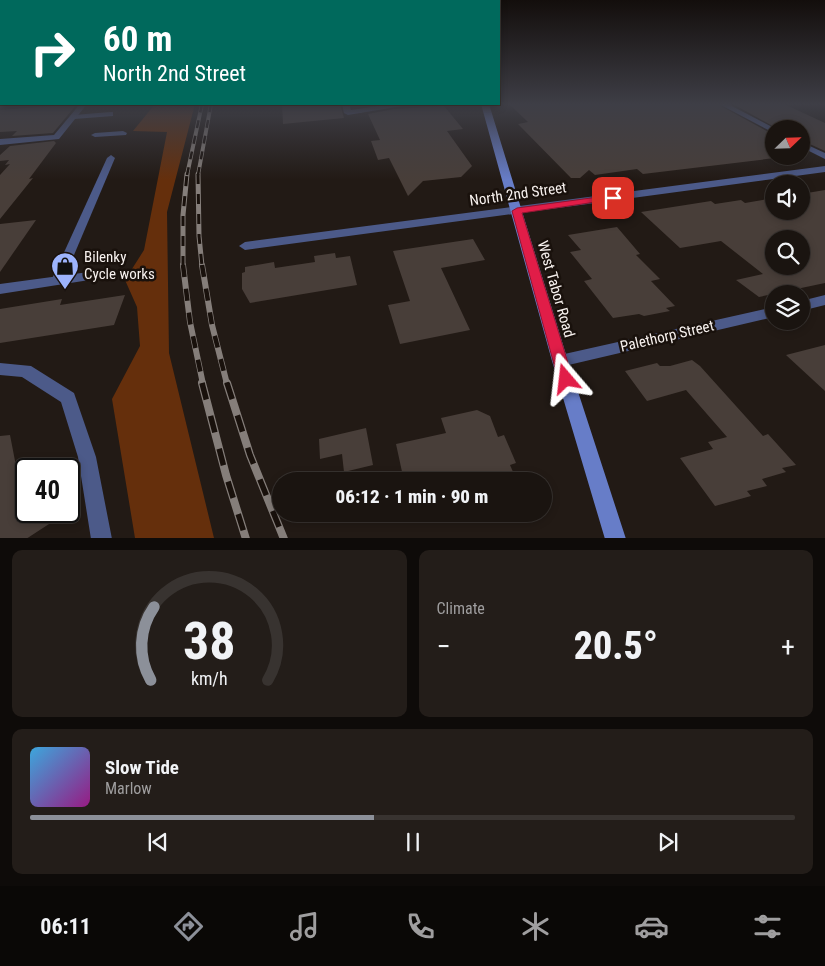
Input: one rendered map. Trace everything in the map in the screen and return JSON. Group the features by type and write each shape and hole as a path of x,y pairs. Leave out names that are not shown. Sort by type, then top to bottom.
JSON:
{"street":[{"path":"0,142 56,137 63,129"},
{"name":"West Tabor Road","path":"493,129 560,361 616,538"},
{"path":"95,135 123,132"},
{"path":"810,148 825,156"},
{"path":"57,281 111,158"},
{"name":"North 2nd Street","path":"245,246 517,211 825,168"},
{"path":"0,289 111,273"},
{"path":"810,304 825,300"},
{"name":"Palethorp Street","path":"560,361 765,314"},
{"path":"0,369 25,371 68,398 87,458 102,538"}],"shaded area":[{"path":"135,129 188,129 167,212 169,353 214,538 135,538 112,399 140,346 137,307 125,280 144,250 167,132 133,131"}],"building":[{"path":"0,129 56,129 53,133 12,136 17,131 0,132"},
{"path":"375,129 462,129 447,131 472,166 461,177 423,181 408,196 389,158 378,160 371,141 380,140"},
{"path":"523,129 765,130 765,159 643,174 637,169 595,175 589,170 580,178 571,178"},
{"path":"810,129 825,129 825,151 810,144"},
{"path":"54,141 56,143 29,179 33,178 0,219 0,175 10,164 5,165 9,160 0,161 0,155 10,146"},
{"path":"825,190 825,283 810,286 765,285 765,296 759,297 736,280 763,274 721,241 680,248 641,212 711,201 715,204 741,200 745,203 765,200 765,220 810,220 810,192"},
{"path":"36,220 0,272 0,224"},
{"path":"617,227 640,254 636,255 660,279 651,281 675,306 666,308 670,311 644,316 639,314 613,318 584,281 592,279 570,252 581,250 568,235"},
{"path":"473,239 485,260 441,268 470,330 400,344 388,305 410,301 393,251"},
{"path":"335,253 336,258 350,256 357,285 250,303 242,289 242,273 245,272 245,267 274,262 275,268 315,262 314,256"},
{"path":"125,295 114,325 0,343 0,309 62,299 60,305"},
{"path":"825,345 825,391 786,355"},
{"path":"692,360 700,366 763,436 768,434 796,465 782,468 786,472 762,479 767,486 747,491 751,496 715,506 680,458 713,449 708,442 727,437 686,390 647,401 625,371 657,363 660,366 670,366"},
{"path":"477,410 490,416 498,437 504,435 516,463 510,465 513,472 402,472 396,444 446,433 441,418"},
{"path":"366,428 373,465 344,472 342,454 320,459 319,439"},
{"path":"10,435 15,461 15,523 51,523 28,538 0,538 0,436"}],"railway":[{"path":"187,175 197,129"},
{"path":"198,175 206,129"},
{"path":"183,265 183,215 187,174"},
{"path":"198,175 199,236 202,266"},
{"path":"183,265 190,322 203,384"},
{"path":"202,265 212,325 227,384"},
{"path":"202,383 226,475 246,538"},
{"path":"227,383 250,455 284,538"}],"place":[{"name":"Bilenky Cycle works","path":"65,290"}],"route":[{"path":"566,379 517,211 613,198"}]}
